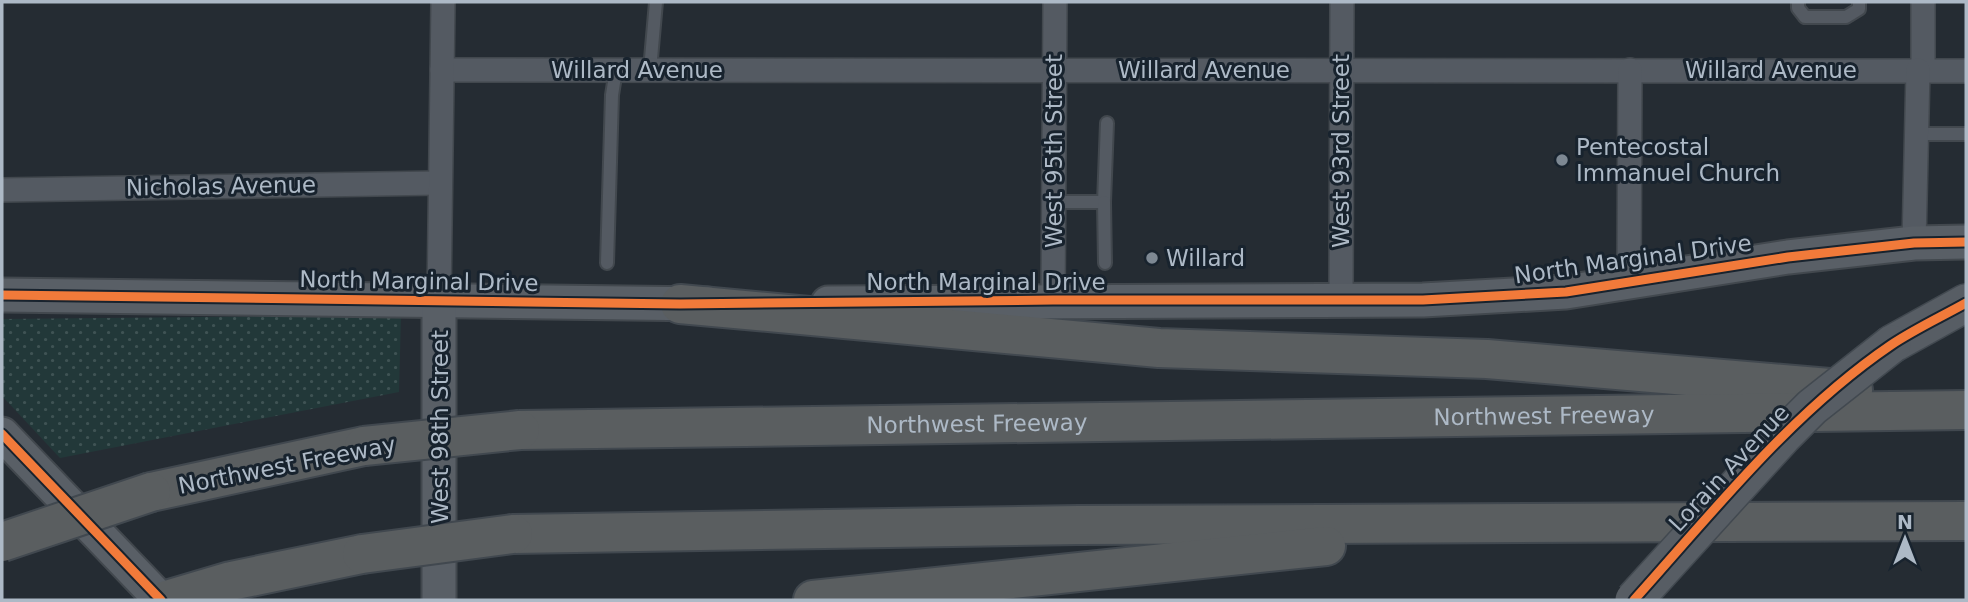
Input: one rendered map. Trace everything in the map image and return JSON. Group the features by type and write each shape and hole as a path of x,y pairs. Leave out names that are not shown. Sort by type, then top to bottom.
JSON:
{"highway":[{"path":"680,304 1158,348 1487,359 1966,399"},
{"name":"Northwest Freeway","path":"2,542 151,492 364,446 520,430 1966,410"},
{"path":"167,600 231,581 362,554 513,534 1091,525 1966,521"},
{"path":"813,600 1536,524"}],"main road":[{"name":"Lorain Avenue","path":"1634,600 1812,407 1892,344 1966,303"}],"street":[{"name":"West 98th Street","path":"439,600 439,183 443,2"},
{"name":"West 95th Street","path":"1053,300 1055,2"},
{"name":"West 93rd Street","path":"1341,300 1342,2"},
{"path":"1914,243 1923,2"},
{"name":"Willard Avenue","path":"442,70 1966,71"},
{"path":"1629,281 1630,70"},
{"name":"Nicholas Avenue","path":"2,190 439,183"},
{"name":"North Marginal Drive","path":"2,295 680,304 1423,300 1566,292 1788,257 1914,243 1966,242"},
{"path":"2,435 161,600"}],"lane":[{"path":"650,70 656,2"},
{"path":"1798,2 1798,8 1805,17 1846,17 1859,9 1859,2"},
{"path":"607,263 612,96 616,70"},
{"path":"1105,263 1107,123"},
{"path":"1916,134 1966,134"},
{"path":"1054,202 1104,202"}],"green space":[{"path":"401,315 399,392 60,458 2,396 2,319"}],"cycle path":[{"path":"2,295 680,304 1423,300 1566,292 1788,257 1914,243 1966,242"},
{"path":"1634,600 1724,498 1820,401 1891,345 1966,303"},
{"path":"2,434 161,600"}],"place":[{"name":"Pentecostal Immanuel Church","path":"1562,160"},
{"name":"Willard","path":"1152,258"}]}
